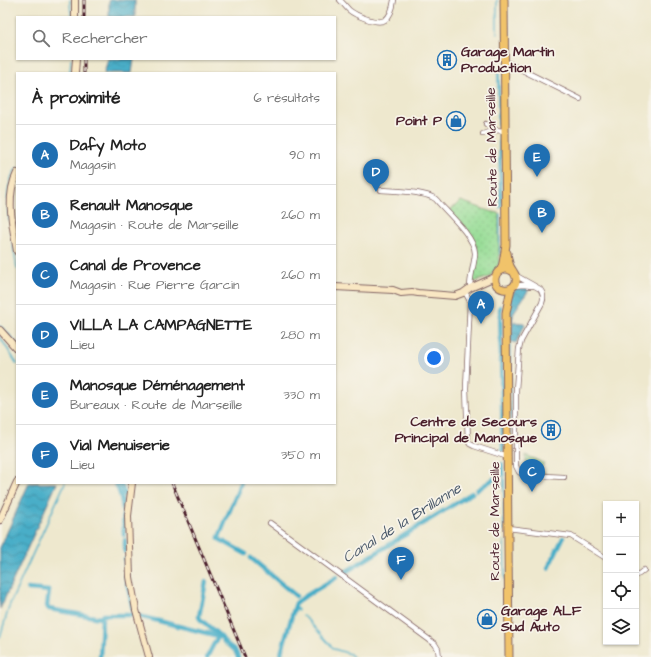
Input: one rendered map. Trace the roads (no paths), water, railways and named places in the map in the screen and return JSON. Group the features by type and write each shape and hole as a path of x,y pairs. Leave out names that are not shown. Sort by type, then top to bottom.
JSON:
{"main road":[{"name":"Route de Marseille","path":"504,0 506,245 509,263 514,273"},
{"name":"Route de Marseille","path":"500,270 503,263 506,245"},
{"path":"507,269 514,273 516,280 512,287 505,290 499,287 495,281 495,277 500,270 507,269"},
{"name":"Route de Marseille","path":"499,287 506,313"},
{"name":"Route de Marseille","path":"509,657 506,313 512,287"}],"street":[{"path":"75,0 75,16"},
{"path":"340,0 349,10 356,14 373,21 380,22 386,19 389,15 394,0"},
{"path":"75,72 76,60"},
{"path":"504,61 580,99"},
{"path":"486,124 495,130"},
{"path":"483,134 495,130 505,131"},
{"path":"16,177 12,188 11,216 16,245"},
{"path":"381,190 418,193 434,198 474,245 475,253 468,290 470,301 466,388 468,441 474,446 508,457"},
{"path":"514,273 539,288 543,294 543,301 521,340 519,349 516,390 516,464 519,471 524,475 564,477"},
{"path":"336,287 393,290 399,292 451,296 458,295 495,277"},
{"path":"512,287 526,285 539,288"},
{"path":"477,286 499,287"},
{"path":"0,330 16,348"},
{"path":"0,520 16,484"},
{"path":"132,484 128,508 130,577 136,610 149,657"},
{"path":"270,523 435,644 438,649 438,657"},
{"path":"508,528 571,536 603,556"},
{"path":"639,574 644,570"}],"water":[{"path":"109,0 135,0 135,16 109,16"},
{"path":"108,60 134,60 132,72 104,72"},
{"path":"520,287 530,288 514,312 512,322 510,322 511,297 514,290"},
{"path":"513,322 524,323 525,325 516,343 512,342 511,340"},
{"path":"29,484 57,484 0,609 0,548"}],"waterway":[{"path":"70,0 71,16"},
{"path":"497,0 497,34"},
{"path":"70,72 71,60"},
{"path":"498,68 502,207"},
{"path":"498,70 498,126"},
{"path":"499,134 500,208"},
{"path":"9,220 7,205 8,189 11,178 16,170"},
{"path":"500,214 500,254"},
{"path":"11,232 16,263"},
{"name":"Canal de la Brillanne","path":"500,307 503,450"},
{"path":"511,321 512,459"},
{"path":"0,326 16,343"},
{"path":"0,337 16,362"},
{"name":"Canal de la Brillanne","path":"477,490 501,474 502,464"},
{"path":"504,474 504,498"},
{"path":"0,637 10,604 65,484"},
{"path":"116,484 122,502 124,535"},
{"path":"120,484 125,495"},
{"path":"241,484 219,539 246,554"},
{"name":"Canal de la Brillanne","path":"344,573 472,493"},
{"path":"504,502 504,530"},
{"path":"548,568 563,538"},
{"path":"125,540 125,552"},
{"path":"504,541 505,579"},
{"path":"251,558 296,596"},
{"path":"125,559 126,578 134,615"},
{"name":"Canal de la Brillanne","path":"280,657 296,603 337,577"},
{"path":"206,582 199,616 200,619 221,637 225,643 235,650 238,657"},
{"path":"28,589 49,591 47,606 49,609 100,618 103,615 134,615"},
{"path":"505,590 505,595"},
{"name":"Canal de la Brillanne","path":"295,606 298,610"},
{"path":"303,615 334,649 350,654 353,657"},
{"path":"139,616 218,636"},
{"path":"100,618 102,619 100,657"},
{"path":"207,657 218,636"}],"railway":[{"path":"84,0 84,16"},
{"path":"84,60 84,72"},
{"path":"172,484 245,657"}],"place":[{"name":"Garage Martin Production","path":"447,60"},
{"name":"Point P","path":"456,121"},
{"name":"Manosque Déménagement","path":"537,177"},
{"name":"VILLA LA CAMPAGNETTE","path":"376,192"},
{"name":"Renault Manosque","path":"542,233"},
{"name":"Dafy Moto","path":"481,324"},
{"name":"Centre de Secours Principal de Manosque","path":"551,430"},
{"name":"Canal de Provence","path":"532,492"},
{"name":"Vial Menuiserie","path":"401,580"},
{"name":"Garage ALF Sud Auto","path":"487,619"}]}
